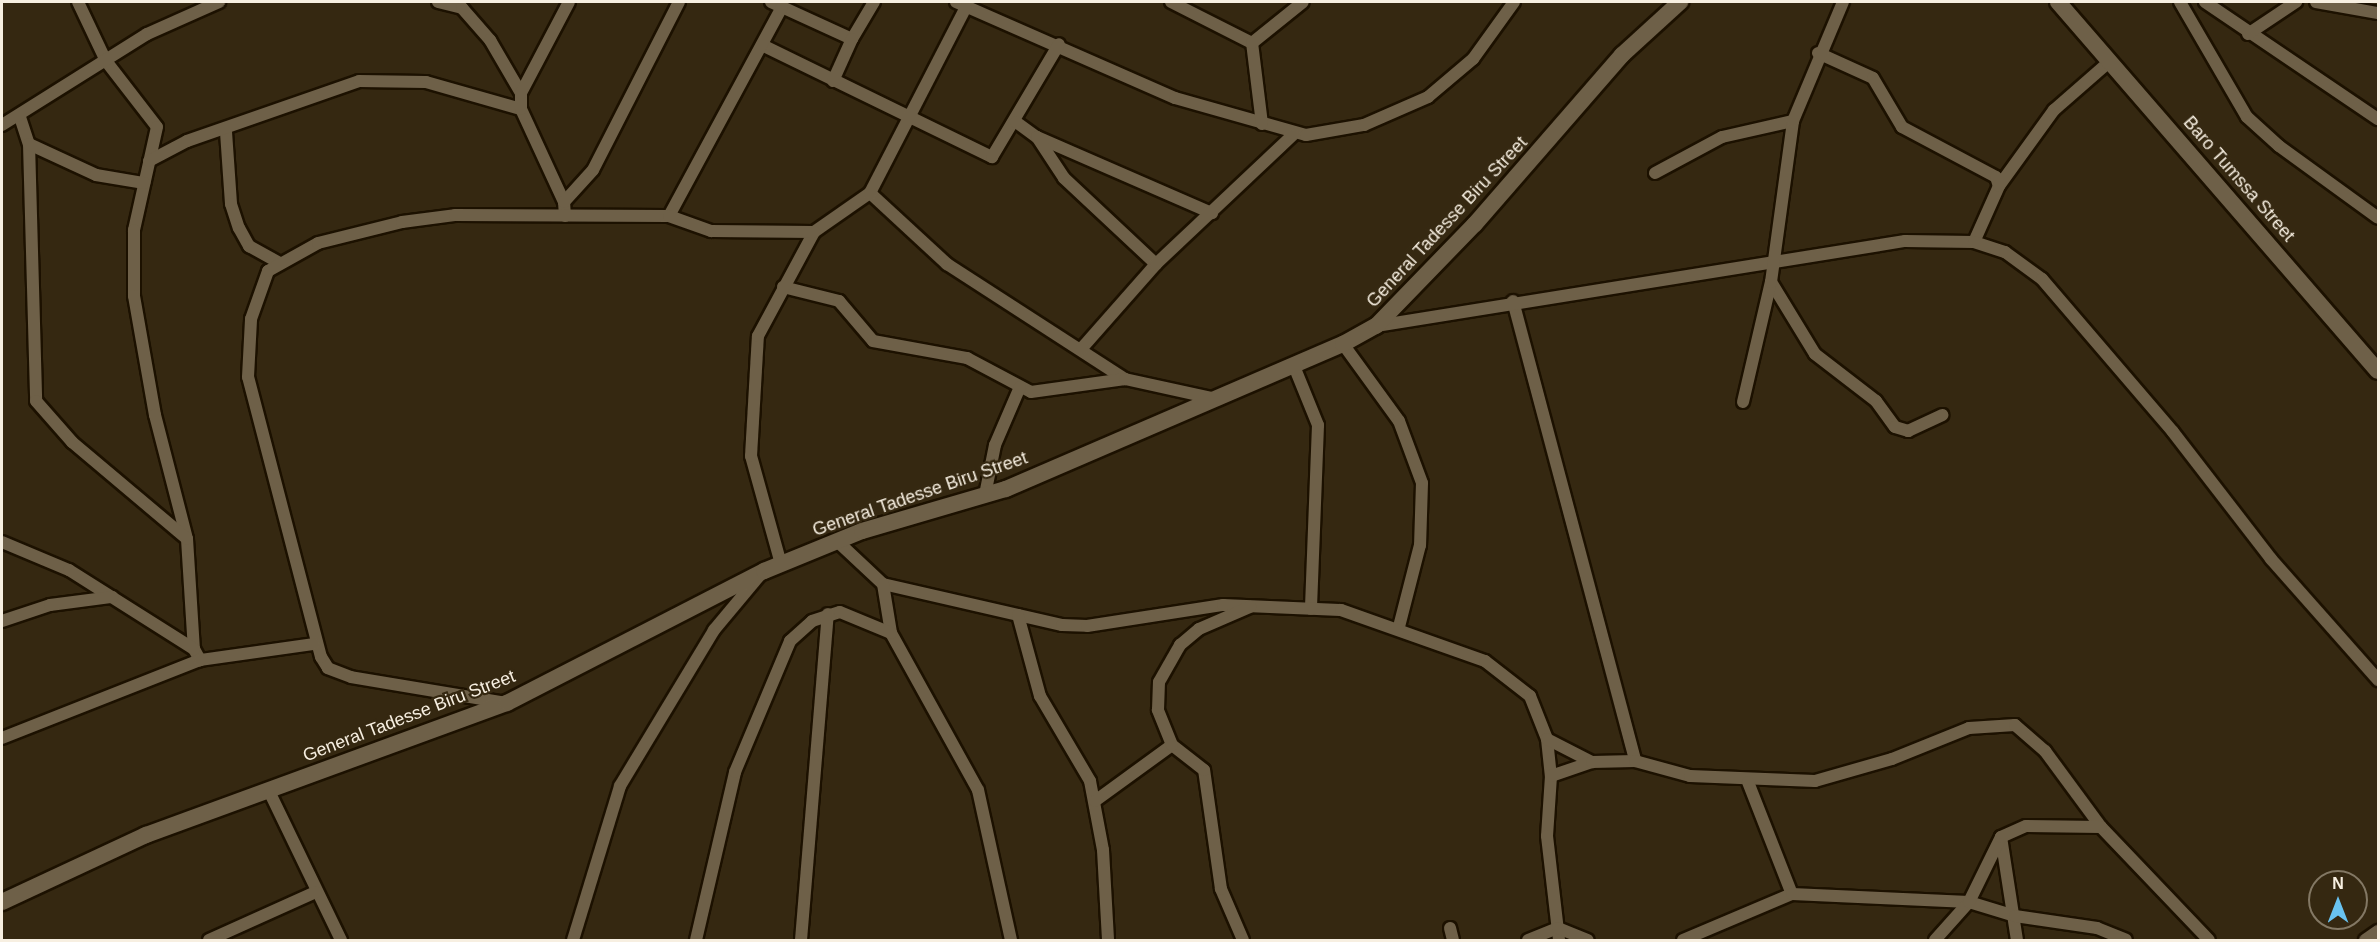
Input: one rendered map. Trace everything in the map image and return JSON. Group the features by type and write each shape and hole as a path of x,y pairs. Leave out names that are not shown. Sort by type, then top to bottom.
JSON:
{"street":[{"path":"78,2 106,61 157,127 132,248 135,307 155,415 187,539 194,648 200,660"},
{"path":"2,125 20,117 153,30 219,2"},
{"path":"438,2 465,4 490,40 521,93"},
{"path":"565,216 564,202 521,109 521,93 569,2"},
{"path":"564,202 593,170 679,2"},
{"path":"833,81 852,39 874,2"},
{"path":"1171,2 1252,43"},
{"path":"1252,43 1303,2"},
{"path":"781,564 750,440 753,356 783,287 814,232 870,193 910,120 961,4 1059,44 1175,99 1293,135 1364,125 1428,97 1473,60 1514,2"},
{"name":"General Tadesse Biru Street","path":"2,902 91,858 268,789 507,703 764,571 837,541 985,495 1221,399 1343,344 1376,326 1475,224 1622,55 1680,2"},
{"path":"1743,402 1771,282 1770,262 1793,122 1818,53 1843,2"},
{"path":"2180,2 2247,117 2279,146 2379,218"},
{"path":"2205,2 2248,33 2379,118"},
{"path":"2248,33 2296,2"},
{"path":"2316,2 2379,13"},
{"path":"669,216 762,45 777,4 852,39"},
{"name":"Baro Tumssa Street","path":"2063,6 2109,62 2379,371"},
{"path":"1252,43 1262,124"},
{"path":"762,45 910,120 992,157 1016,122 1059,44"},
{"path":"1818,53 1873,78 1902,127 1989,170 1999,186"},
{"path":"1974,242 1999,186 2054,110 2109,62"},
{"path":"149,161 187,141 226,132 338,86 384,78 434,84 521,109"},
{"path":"20,117 29,144 36,401 72,442 187,539"},
{"path":"1016,122 1036,137 1212,213"},
{"path":"1655,173 1722,137 1793,122"},
{"path":"226,132 231,204 239,228 249,246 278,262"},
{"path":"1082,348 1156,264 1293,135"},
{"path":"1036,137 1064,178 1156,264"},
{"path":"29,144 80,170 144,183"},
{"path":"870,193 946,264 1082,348 1125,379"},
{"path":"507,703 351,677 327,668 314,644 248,377 256,300 278,262 318,243 402,222 498,213 565,216 669,216 711,231 814,232"},
{"path":"1376,326 1513,301 1905,241 1974,242 2005,252 2042,279 2173,432 2271,559 2379,680"},
{"path":"1771,282 1815,354 1876,401 1895,427 1908,431 1942,415"},
{"path":"783,287 839,301 873,341 967,358 1020,387 1042,392 1125,379 1221,399"},
{"path":"1513,301 1635,761"},
{"path":"1343,344 1399,421 1422,483 1420,545 1399,627"},
{"path":"1294,366 1318,425 1311,609"},
{"path":"985,495 995,445 1020,387"},
{"path":"837,541 883,584 1018,615 1087,626 1139,615 1251,607 1352,612 1399,627 1507,674 1530,696 1547,739 1551,776 1546,819 1558,934"},
{"path":"2,542 54,562 194,648"},
{"path":"573,940 620,786 714,630 764,571"},
{"path":"883,584 891,633 978,790 1011,940"},
{"path":"2,621 50,605 112,597"},
{"path":"1243,940 1221,889 1204,770 1173,745 1158,710 1167,660 1199,629 1251,607"},
{"path":"696,940 747,740 790,641 828,614 840,612 891,633"},
{"path":"801,940 828,614"},
{"path":"1018,615 1040,696 1085,766 1095,801 1108,940"},
{"path":"2,738 200,660 314,644"},
{"path":"1551,776 1592,762 1635,761 1690,776 1748,782 1838,776 1969,728 1990,722 2015,725 2044,751 2101,827 2209,940"},
{"path":"1547,739 1592,762"},
{"path":"1095,801 1173,745"},
{"path":"1748,782 1792,894"},
{"path":"268,789 341,940"},
{"path":"1935,940 1969,902 2001,837 2026,826 2101,827"},
{"path":"2001,837 2017,940"},
{"path":"209,940 316,892"},
{"path":"1683,940 1792,894 1969,902 2015,916 2097,928 2126,940"},
{"path":"1450,928 1453,940"},
{"path":"2365,940 2379,931"},
{"path":"1528,940 1558,934 1588,940"}]}
